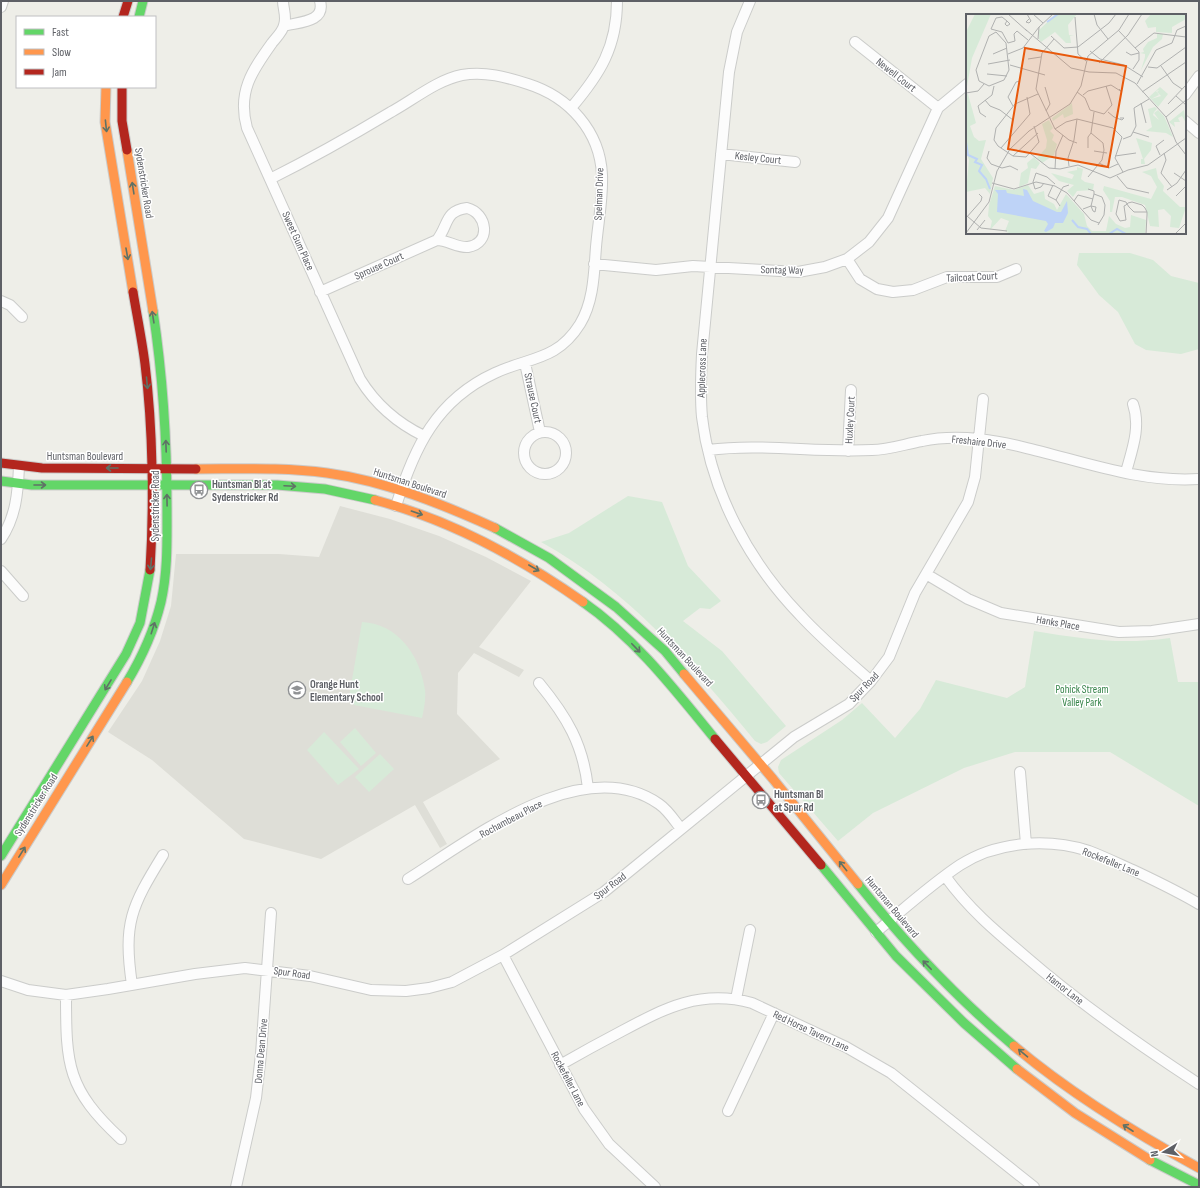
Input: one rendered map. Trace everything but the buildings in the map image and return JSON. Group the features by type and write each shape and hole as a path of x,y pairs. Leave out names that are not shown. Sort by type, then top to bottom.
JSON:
{"street":[{"path":"1,7 3,1"},
{"path":"123,16 128,1"},
{"path":"139,16 143,1"},
{"path":"283,1 286,14 284,26 293,23 311,21 318,14 322,6 320,1"},
{"path":"571,108 590,86 608,55 614,34 617,1"},
{"name":"Applecross Lane","path":"750,1 742,19 732,50 700,381 702,419 714,473 725,503 758,562 784,598 799,615 871,681"},
{"name":"Sweet Gum Place","path":"284,26 254,68 248,82 244,96 244,113 247,128 353,365 366,389 386,412 424,436"},
{"name":"Newell Court","path":"855,42 938,108"},
{"name":"Spelman Drive","path":"270,179 323,152 433,88 460,76 487,74 514,80 548,92 571,108 589,131 596,146 601,164 602,189 589,302 580,324 571,337 560,346 540,358 495,373 465,390 437,418 424,436 414,455 396,506"},
{"path":"1186,94 1199,76"},
{"name":"Sontag Way","path":"594,264 656,270 687,267 710,267 798,272 825,267 847,259 869,242 888,218 897,202 931,121 938,108 966,85"},
{"name":"Sydenstricker Road","path":"1,856 114,675 140,625 147,596 151,562 151,469 146,364 105,122 106,88"},
{"name":"Sydenstricker Road","path":"1,885 141,659 153,630 161,601 167,566 167,469 160,356 123,128 121,99 122,88"},
{"path":"1186,122 1199,133"},
{"name":"Kesley Court","path":"721,154 795,162"},
{"path":"467,208 472,209 481,216 484,221 485,230 482,238 475,245 461,246 450,242 437,240 444,231 449,216 455,211 467,208"},
{"name":"Sprouse Court","path":"320,292 437,240"},
{"name":"Tailcoat Court","path":"847,259 860,279 877,289 893,292 913,290 947,277 997,277 1016,269"},
{"path":"1,301 10,305 22,317"},
{"name":"Strause Court","path":"525,363 540,432"},
{"name":"Huxley Court","path":"848,451 851,390"},
{"name":"Spur Road","path":"1,981 28,990 66,995 221,970 245,968 310,976 371,990 406,991 429,988 452,982 503,955 604,892 794,737 849,704 871,681 889,657 911,602 968,502 975,477 984,399"},
{"path":"1126,472 1137,426 1137,415 1133,404"},
{"path":"546,431 557,435 562,440 566,451 564,462 560,467 550,473 544,474 533,470 528,466 524,454 526,443 530,438 540,432 546,431"},
{"name":"Freshaire Drive","path":"708,450 733,447 848,451 879,450 942,438 979,439 1001,442 1155,479 1199,479"},
{"name":"Huntsman Boulevard","path":"1,463 19,466 308,470 347,476 401,491 472,517 513,538 564,568 616,607 665,651 760,764 888,922 942,981 989,1025 1043,1070 1095,1107 1137,1134 1199,1168"},
{"path":"1,539 13,513 18,484 19,466"},
{"path":"1,481 18,484 307,486 343,492 396,506 443,523 487,542 540,572 586,604 628,640 660,672 896,956 931,993 979,1037 1033,1082 1086,1120 1129,1148 1199,1185"},
{"path":"1,571 23,596"},
{"name":"Hanks Place","path":"926,574 968,599 1001,613 1119,632 1152,631 1199,624"},
{"path":"539,683 562,713 576,738 586,769 588,788"},
{"path":"1020,772 1026,844"},
{"name":"Rochambeau Place","path":"408,879 522,810 558,795 588,788 623,788 642,795 660,804 681,829"},
{"name":"Rockefeller Lane","path":"876,932 925,890 960,865 982,854 1026,844 1053,844 1089,851 1166,886 1199,904"},
{"path":"132,985 127,942 130,921 140,893 164,855"},
{"name":"Hamor Lane","path":"945,876 974,912 1038,968 1156,1056 1199,1084"},
{"name":"Donna Dean Drive","path":"236,1187 256,1098 262,1054 271,913"},
{"path":"736,999 750,930"},
{"name":"Rockefeller Lane","path":"503,955 581,1104 597,1128 622,1158 655,1187"},
{"path":"66,995 66,1048 76,1083 99,1118 121,1139"},
{"name":"Red Horse Tavern Lane","path":"560,1064 671,1006 705,998 736,999 774,1013 846,1047 891,1073 1034,1187"},
{"path":"728,1111 774,1013"}],"shaded area":[{"name":"Orange Hunt Elementary School","path":"340,506 390,519 439,536 486,557 531,581 479,647 524,670 519,677 474,653 458,673 457,714 500,759 423,802 447,844 440,848 415,805 321,859 244,839 152,760 108,732 142,681 160,641 171,606 176,554 279,554 319,557"}],"green space":[{"path":"1079,253 1130,253 1153,260 1171,276 1199,283 1199,349 1181,354 1146,350 1135,344 1118,312 1099,295 1077,265"},
{"path":"628,496 662,502 688,566 721,601 710,609 700,608 683,621 722,651 786,726 767,742 761,744 755,741 683,657 630,606 573,561 541,542 569,533"},
{"path":"362,622 375,624 396,635 412,654 418,665 425,690 422,718 354,705 349,697"},
{"name":"Pohick Stream Valley Park","path":"1034,631 1086,639 1118,641 1170,638 1178,682 1199,682 1199,806 1110,752 1015,752 964,768 873,813 838,841 779,773 778,767 781,760 842,720 862,703 895,738 920,709 936,680 1007,698 1025,687"},
{"path":"355,728 376,753 361,766 340,742"},
{"path":"324,732 359,769 338,785 307,750"},
{"path":"380,754 394,769 369,792 355,777"}],"traffic: fast":[{"path":"139,16 143,1"},
{"path":"127,682 143,653 155,623 161,602 166,567 167,508 165,434 162,385 153,311"},
{"path":"1,481 32,485 277,485 325,489 375,500"},
{"path":"495,528 549,558 616,607 665,651 684,674"},
{"path":"1,856 126,654 140,623 150,570"},
{"path":"583,602 602,616 637,648 715,739"},
{"path":"821,865 896,956 964,1023 1017,1069"},
{"path":"858,884 932,969 1014,1046"},
{"path":"1150,1160 1199,1185"}],"traffic: slow":[{"path":"106,88 105,122 133,292"},
{"path":"127,150 153,311"},
{"path":"196,469 294,470 349,477 413,494 455,510 495,528"},
{"path":"375,500 431,518 484,542 534,570 583,602"},
{"path":"684,674 773,779 858,884"},
{"path":"1,885 127,682"},
{"path":"1014,1046 1036,1064 1103,1112 1199,1168"},
{"path":"1017,1069 1075,1113 1150,1160"}],"traffic: jam":[{"path":"123,16 128,1"},
{"path":"122,88 122,121 127,150"},
{"path":"133,292 144,355 150,414 152,494 150,570"},
{"path":"1,463 42,468 196,469"},
{"path":"715,739 821,865"}],"place":[{"name":"Huntsman Bl at Sydenstricker Rd","path":"199,490"},
{"name":"Orange Hunt Elementary School","path":"297,690"},
{"name":"Huntsman Bl at Spur Rd","path":"761,800"}]}
